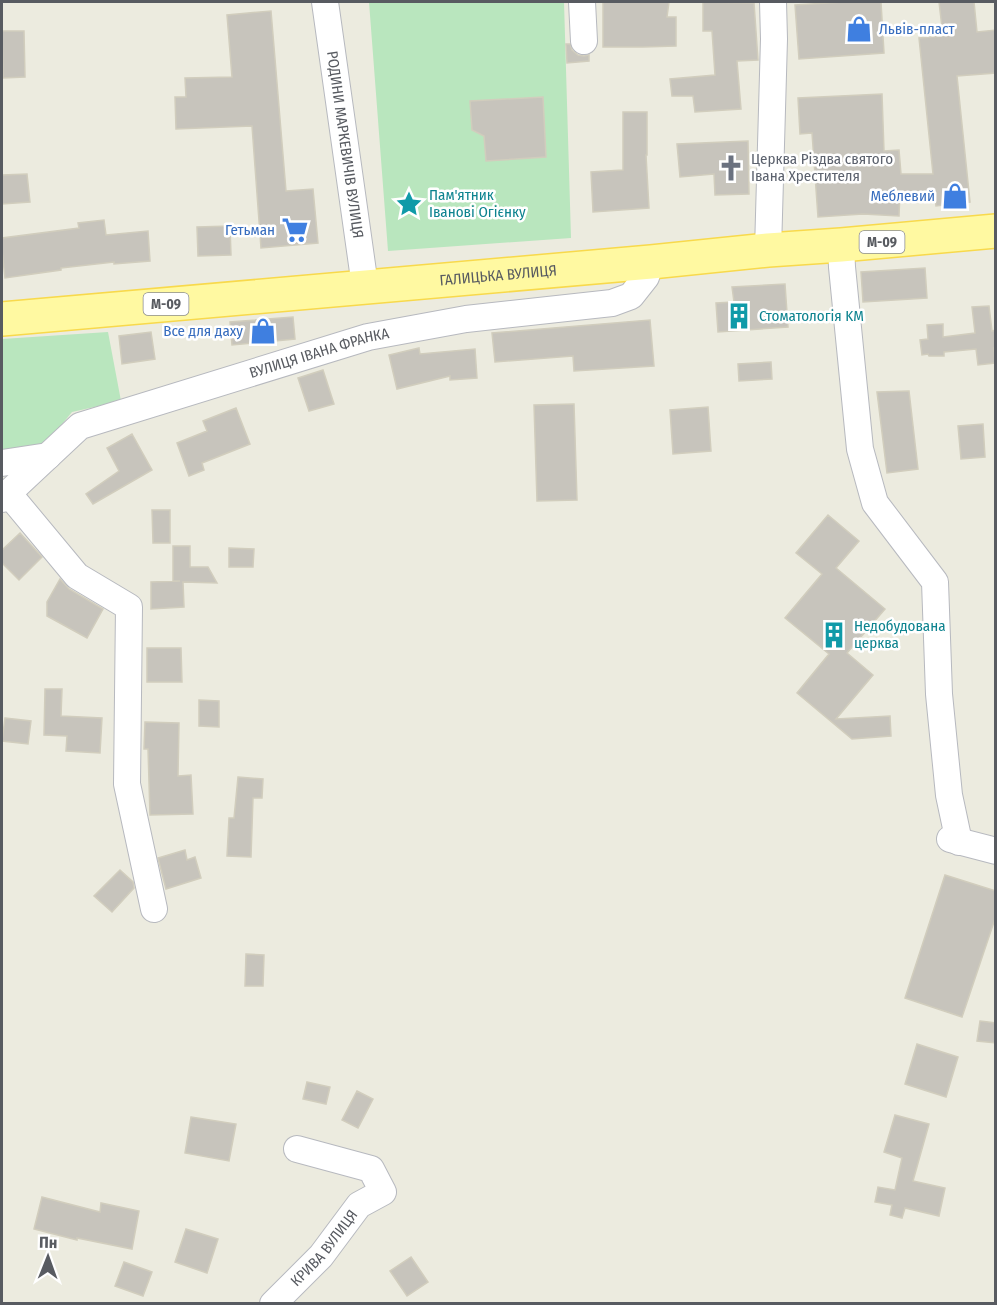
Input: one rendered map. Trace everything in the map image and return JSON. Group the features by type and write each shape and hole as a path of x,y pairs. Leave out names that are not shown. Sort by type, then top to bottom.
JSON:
{"main road":[{"name":"ГАЛИЦЬКА ВУЛИЦЯ","path":"2,319 996,231"}],"street":[{"name":"РОДИНИ МАРКЕВИЧІВ ВУЛИЦЯ","path":"325,2 365,286"},
{"path":"582,2 584,40"},
{"path":"768,250 772,147 773,2"},
{"path":"841,245 860,449 875,503 935,582 940,706 955,841 996,851"},
{"name":"ВУЛИЦЯ ІВАНА ФРАНКА","path":"5,496 80,426 368,337 466,319 612,303 631,296 646,277 651,262"},
{"path":"2,463 48,456"},
{"path":"5,496 77,576 129,607 128,784 154,909"},
{"name":"КРИВА ВУЛИЦЯ","path":"273,1304 321,1256 358,1205 383,1192 371,1169 297,1149"}],"green space":[{"path":"369,2 564,2 571,238 388,251"},
{"path":"108,332 121,401 72,412 44,446 2,451 2,339"}],"building":[{"path":"603,2 669,2 667,17 676,17 676,46 603,47"},
{"path":"703,2 754,3 758,60 737,61 741,109 695,112 693,96 672,96 670,79 715,75 712,31 703,31"},
{"path":"881,2 884,53 799,59 795,5"},
{"path":"939,2 974,2 977,32 996,30 996,73 957,76 970,202 936,206 934,192 900,192 899,216 863,214 818,217 812,133 800,134 798,98 882,94 884,151 899,150 901,174 933,174 919,38 943,36"},
{"path":"271,11 286,191 313,189 318,243 261,248 252,126 176,129 175,97 186,97 185,78 232,77 227,15"},
{"path":"2,31 24,31 25,77 3,78"},
{"path":"566,44 570,44 572,50 578,55 589,55 589,61 567,63"},
{"path":"543,97 546,157 486,161 484,136 472,130 470,101"},
{"path":"623,112 647,112 646,155 649,208 593,212 591,172 623,170"},
{"name":"Церква Різдва святого Івана Хрестителя","path":"748,141 749,194 715,195 714,174 680,177 677,144"},
{"path":"27,174 30,202 2,204 2,175"},
{"path":"104,220 106,235 148,231 150,261 114,264 114,262 61,268 61,270 5,278 2,238 79,228 78,223"},
{"path":"230,226 231,255 198,256 197,227"},
{"path":"925,268 927,298 863,302 861,272"},
{"path":"785,284 788,327 718,332 716,303 734,302 732,287"},
{"path":"989,306 992,331 996,330 995,363 978,365 976,349 944,352 944,356 922,355 920,340 928,339 927,325 943,324 943,337 975,333 972,307"},
{"name":"Все для даху","path":"293,317 295,339 232,345 230,322"},
{"path":"650,320 654,366 574,371 573,356 495,362 492,333"},
{"path":"151,332 155,359 122,364 119,336"},
{"path":"419,348 420,354 475,349 477,378 450,380 450,376 397,389 389,355"},
{"path":"771,362 772,379 739,381 738,364"},
{"path":"323,370 334,404 309,411 298,378"},
{"path":"909,391 918,469 887,473 877,392"},
{"path":"574,404 577,500 537,501 534,405"},
{"path":"708,407 711,451 673,454 670,410"},
{"path":"236,408 250,444 202,463 204,470 189,476 177,443 207,431 203,421"},
{"path":"983,424 985,457 961,459 958,426"},
{"path":"132,434 152,470 93,504 86,494 119,471 107,448"},
{"path":"152,510 170,510 170,543 153,543"},
{"name":"Недобудована церква","path":"828,515 859,541 836,568 885,609 847,653 873,675 836,719 890,716 891,736 852,739 797,693 829,654 785,618 822,574 796,553"},
{"path":"20,533 42,557 19,580 2,563 2,550"},
{"path":"173,546 190,546 190,567 208,567 217,583 183,582 184,607 151,609 151,582 180,581 173,581"},
{"path":"229,548 254,549 253,567 229,567"},
{"path":"60,579 69,589 103,609 87,638 47,616 47,602"},
{"path":"147,648 181,648 182,682 147,682"},
{"path":"45,689 62,689 61,716 102,718 100,753 66,751 67,736 44,735"},
{"path":"199,700 219,701 219,727 199,726"},
{"path":"5,718 31,721 28,744 2,741"},
{"path":"145,722 179,723 178,776 191,775 193,814 150,815 148,749 144,749"},
{"path":"238,777 263,779 262,798 253,798 251,857 227,856 229,818 234,818"},
{"path":"185,850 187,860 195,857 201,878 166,889 158,858"},
{"path":"120,870 133,882 134,888 112,912 94,896"},
{"path":"945,875 996,891 996,916 962,1017 905,998"},
{"path":"246,954 264,955 263,986 245,986"},
{"path":"980,1021 996,1023 996,1043 977,1041"},
{"path":"917,1044 958,1057 946,1097 905,1084"},
{"path":"307,1082 330,1087 326,1104 303,1099"},
{"path":"357,1091 373,1099 358,1128 342,1120"},
{"path":"895,1115 929,1124 913,1181 945,1188 939,1216 905,1208 902,1218 890,1215 892,1205 875,1202 878,1187 895,1190 902,1158 884,1152"},
{"path":"191,1117 236,1124 229,1161 185,1153"},
{"path":"42,1197 100,1212 101,1203 139,1211 132,1249 77,1238 77,1240 34,1229"},
{"path":"186,1229 218,1239 207,1273 175,1262"},
{"path":"411,1257 428,1282 407,1296 390,1271"},
{"path":"124,1262 152,1272 143,1296 115,1286"}],"place":[{"name":"Львів-пласт","path":"859,29"},
{"name":"Церква Різдва святого Івана Хрестителя","path":"731,168"},
{"name":"Меблевий","path":"955,196"},
{"name":"Пам'ятник Іванові Огієнку","path":"409,204"},
{"name":"Гетьман","path":"295,230"},
{"name":"Стоматологія KM","path":"739,316"},
{"name":"Все для даху","path":"263,331"},
{"name":"Недобудована церква","path":"834,635"}]}
